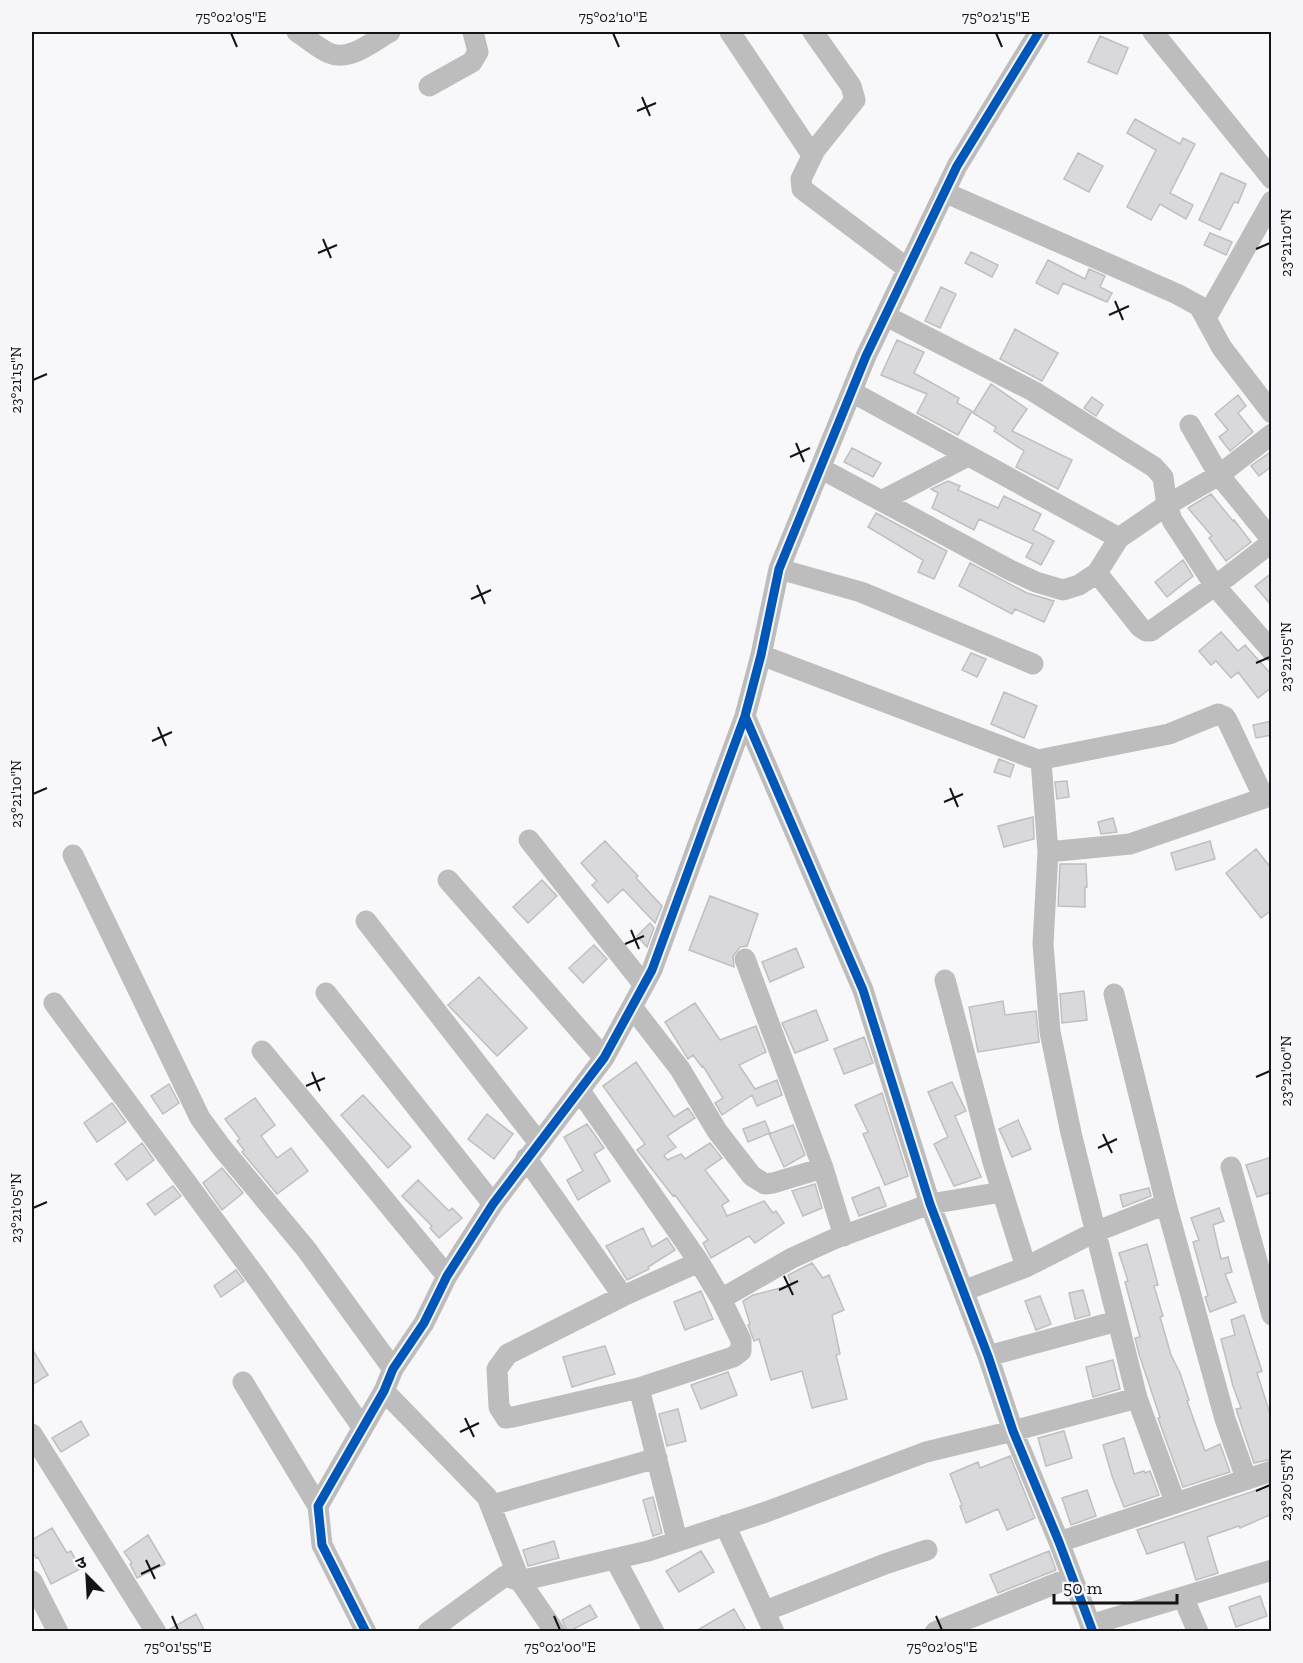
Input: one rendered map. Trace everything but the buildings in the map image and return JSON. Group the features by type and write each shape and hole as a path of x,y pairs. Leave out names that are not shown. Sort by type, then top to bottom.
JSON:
{"street":[{"path":"297,32 330,54 342,55 353,54 390,32"},
{"path":"429,86 472,62 478,52 472,32"},
{"path":"730,32 812,155"},
{"path":"813,32 851,86 855,100 812,155 801,182 805,193 908,269"},
{"path":"318,1506 384,1391 393,1369 424,1323 447,1276 493,1204 604,1058 652,970 745,716 761,655 779,569 820,468 886,316 957,166 1039,32"},
{"path":"1153,32 1272,179"},
{"path":"944,192 1177,294 1199,306 1222,348 1272,413"},
{"path":"1206,318 1272,201"},
{"path":"886,316 1033,391 1154,467 1163,477 1167,505 1172,520 1215,586 1272,651"},
{"path":"852,392 1119,538"},
{"path":"1097,573 1140,627 1146,631 1155,630 1272,541 1219,475 1190,425"},
{"path":"820,468 1010,570 1036,582 1063,590 1078,585 1097,573 1119,538 1167,505 1219,475 1272,434"},
{"path":"881,501 968,456"},
{"path":"779,569 861,592 1032,664"},
{"path":"761,655 1029,759 1041,761 1169,734 1218,714 1225,717 1268,796 1130,844 1048,852"},
{"path":"745,716 862,990 930,1204 988,1356 1013,1431 1059,1542 1091,1628 1272,1570"},
{"path":"1041,761 1048,852 1043,944 1050,1032 1071,1133 1137,1398 1175,1502"},
{"path":"529,840 644,984"},
{"path":"73,855 200,1118 306,1249 393,1369"},
{"path":"448,880 604,1058"},
{"path":"366,921 533,1150 623,1296"},
{"path":"745,959 823,1168 844,1236"},
{"path":"945,980 1002,1192 1026,1267"},
{"path":"326,993 493,1204"},
{"path":"1114,994 1166,1204 1225,1419 1246,1478"},
{"path":"54,1004 260,1282 362,1427"},
{"path":"632,1007 680,1069 717,1131 752,1176 765,1184 823,1168"},
{"path":"262,1052 447,1276"},
{"path":"580,1091 699,1262 722,1299 741,1340 741,1351 733,1357 639,1388 506,1418 499,1407 497,1369 508,1354 623,1296 699,1262"},
{"path":"1231,1167 1272,1315"},
{"path":"722,1299 792,1258 844,1236 930,1204 1002,1192"},
{"path":"963,1291 1026,1267 1095,1232 1166,1204"},
{"path":"988,1356 1117,1321"},
{"path":"243,1382 318,1506 322,1545 366,1632"},
{"path":"639,1388 676,1540"},
{"path":"384,1391 487,1497 520,1581 555,1632"},
{"path":"428,1632 505,1576 520,1581 648,1551 926,1452 1137,1398"},
{"path":"32,1434 156,1632"},
{"path":"492,1505 657,1458"},
{"path":"1059,1542 1272,1471"},
{"path":"725,1525 774,1632"},
{"path":"765,1611 927,1550"},
{"path":"615,1559 654,1632"},
{"path":"935,1632 1072,1577"},
{"path":"32,1581 58,1632"},
{"path":"1184,1597 1198,1632"}],"cycle path":[{"path":"366,1632 322,1545 318,1506 384,1391 393,1369 424,1323 447,1276 493,1204 604,1058 652,970 745,716 761,655 779,569 866,356 957,166 1039,32"},
{"path":"745,716 863,990 930,1204 988,1356 1013,1431 1093,1632"}]}
